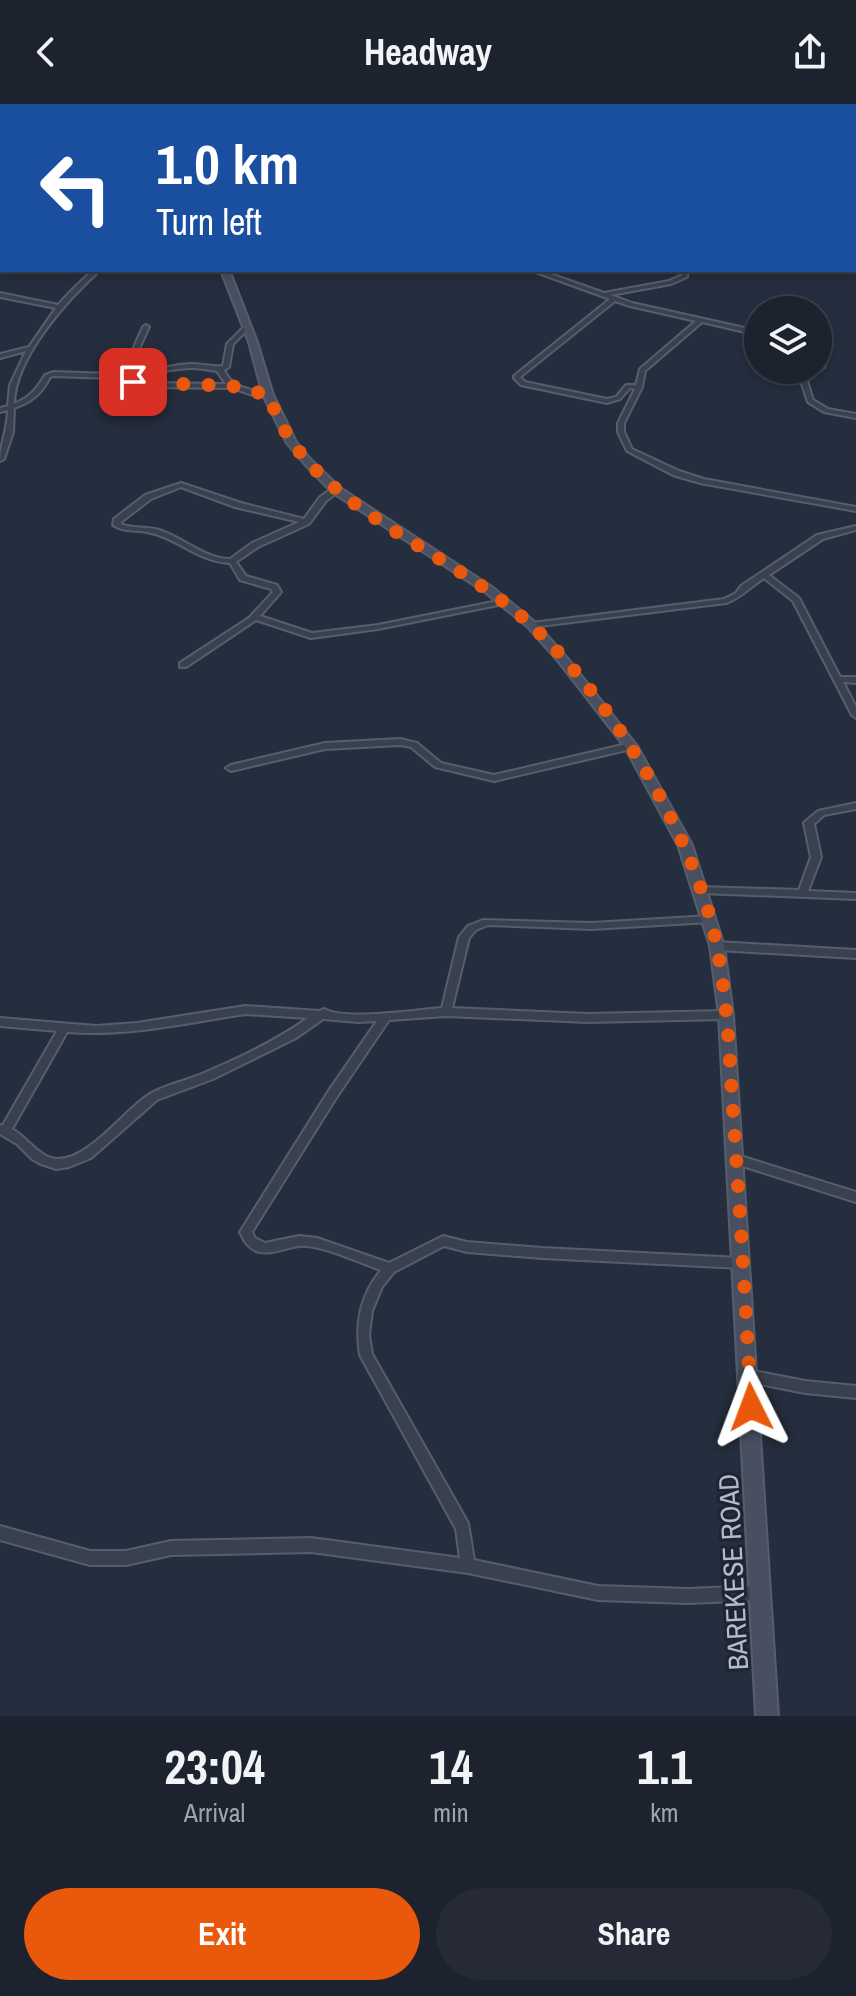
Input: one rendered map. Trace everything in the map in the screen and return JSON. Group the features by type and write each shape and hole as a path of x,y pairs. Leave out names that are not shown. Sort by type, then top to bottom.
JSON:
{"main road":[{"name":"BAREKESE ROAD","path":"226,272 268,395 292,443 336,490 503,602 532,625 631,746 685,845 717,946 726,1015 737,1160 767,1716"}],"street":[{"path":"0,459 11,425 12,387 58,307 95,272"},
{"path":"539,272 614,299 744,330"},
{"path":"603,295 671,282 685,276 685,272"},
{"path":"0,295 58,307"},
{"path":"614,299 516,377 523,384 607,401 618,398 628,386 639,387"},
{"path":"701,320 642,370 639,387 621,423 621,432 629,450 637,456 703,481 856,509"},
{"path":"146,327 130,363 152,370 191,366 226,367 230,344 247,327"},
{"path":"0,356 32,348"},
{"path":"220,369 232,386"},
{"path":"0,410 34,397 41,391 47,376 54,374 109,376 146,385 232,386 268,395"},
{"path":"805,384 810,401 826,411 856,416"},
{"path":"306,522 238,505 181,485 148,497 117,521 117,525 122,529 155,531 209,558 232,561 255,545 306,522 323,499 336,490"},
{"path":"532,625 726,601 820,537 856,528"},
{"path":"183,665 255,617 277,589 243,578 232,561"},
{"path":"764,575 796,600 856,715"},
{"path":"255,617 311,636 378,627 503,602"},
{"path":"836,679 856,680"},
{"path":"231,768 325,746 400,742 414,745 438,765 494,778 631,746"},
{"path":"802,895 816,857 809,823 821,813 856,806"},
{"path":"701,890 856,896"},
{"path":"446,1012 464,937 472,928 487,922 592,926 710,919"},
{"path":"717,946 856,954"},
{"path":"0,1022 64,1028 137,1027 245,1010 324,1013 358,1018 446,1012 588,1018 726,1015"},
{"path":"64,1028 3,1129 51,1163 76,1161 87,1155 153,1097 243,1060 292,1035 324,1013"},
{"path":"385,1017 246,1232 256,1244 267,1248 303,1240 390,1268"},
{"path":"737,1160 856,1197"},
{"path":"468,1566 463,1528 366,1355 363,1335 366,1311 377,1284 390,1268 443,1241 467,1247 542,1253 741,1263"},
{"path":"749,1376 805,1387 856,1392"},
{"path":"0,1533 90,1558 126,1558 171,1548 210,1545 311,1545 468,1566 598,1593 688,1596 759,1593"}],"route":[{"path":"133,382 146,385 232,386 268,395 292,443 323,478 336,490 489,590 532,625 631,746 685,845 717,946 726,1015 737,1160 751,1407"}]}
